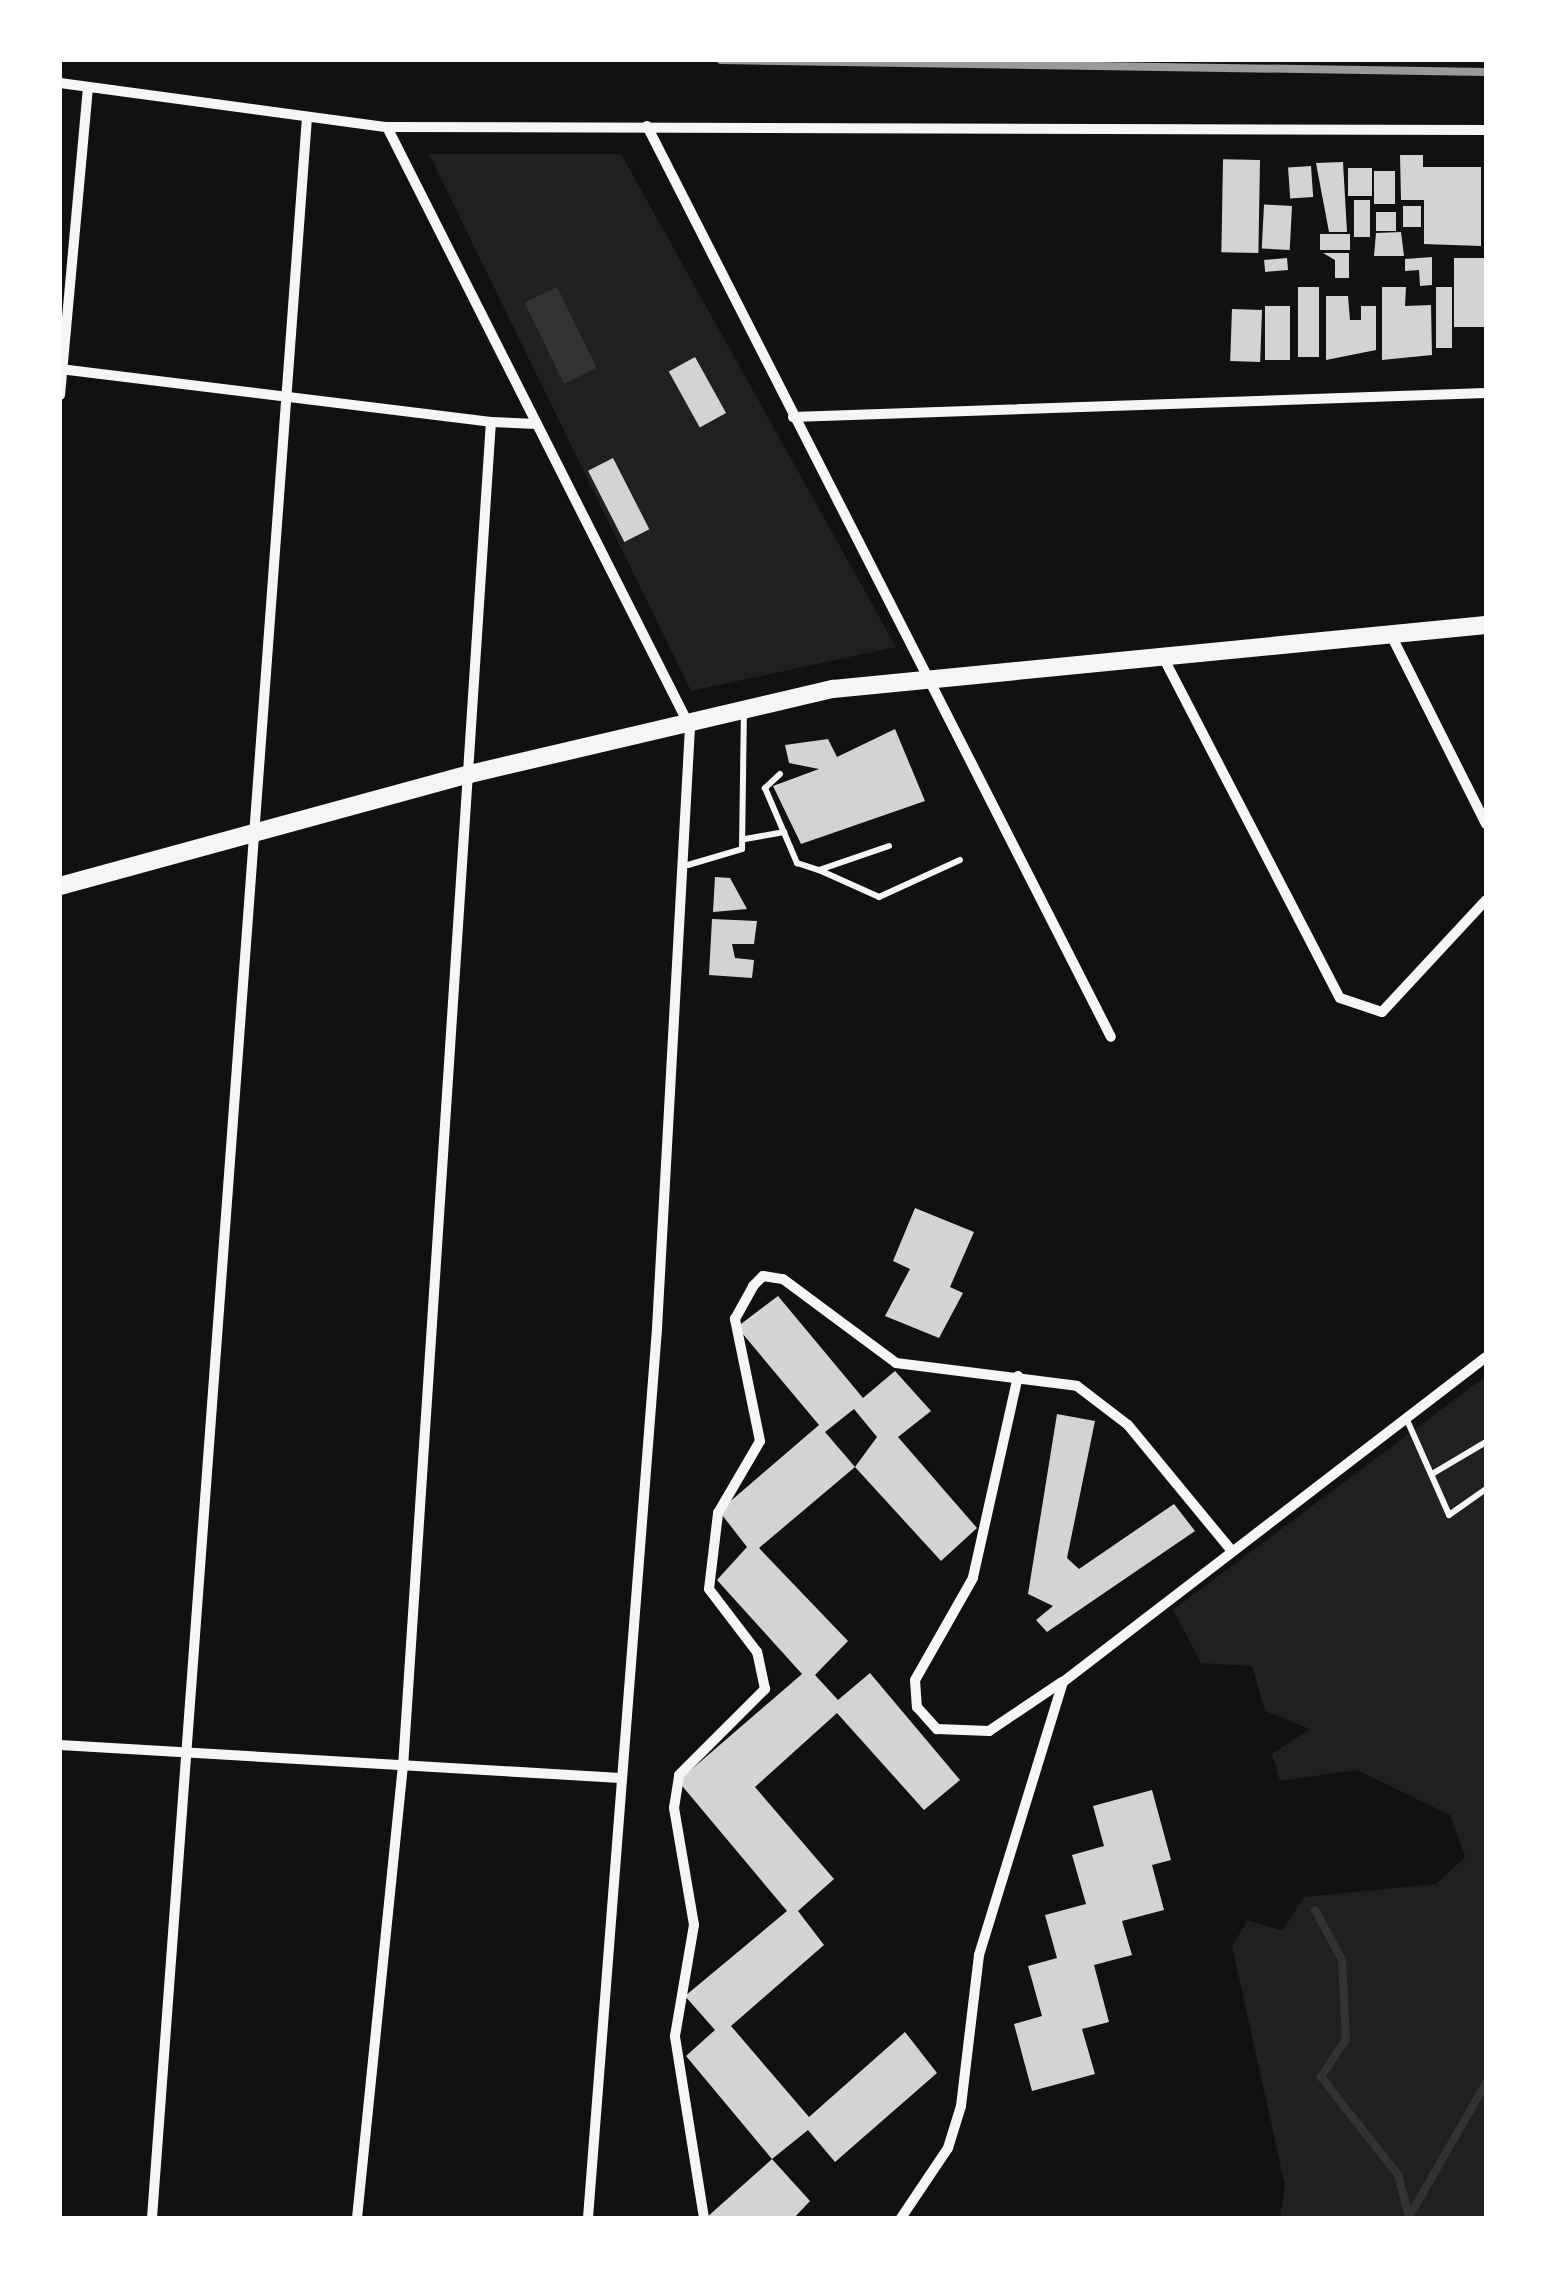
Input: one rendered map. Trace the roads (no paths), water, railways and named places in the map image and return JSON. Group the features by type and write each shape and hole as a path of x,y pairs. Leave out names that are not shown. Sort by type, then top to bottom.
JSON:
{"main road":[{"path":"60,886 470,774 690,727 744,710 925,677 1393,639 1486,625"}],"street":[{"path":"60,82 387,127 1486,130"},
{"path":"60,394 88,88"},
{"path":"152,2218 280,402 307,118"},
{"path":"647,126 1111,1037"},
{"path":"387,127 690,727 688,865 588,2218"},
{"path":"61,369 280,402 537,424"},
{"path":"793,416 1486,393"},
{"path":"357,2218 403,1767 492,422"},
{"path":"1393,639 1486,824"},
{"path":"1162,655 1340,998 1382,1012 1486,900"},
{"path":"704,2218 674,2036 694,1925 674,1808 678,1775 765,1688 757,1652 710,1588 718,1513 760,1441 735,1319 753,1286 774,1275 896,1363 1018,1376 1100,1399 1232,1552"},
{"path":"1018,1376 972,1578 915,1680 917,1707 937,1729 990,1731 1063,1682 1486,1357"},
{"path":"901,2218 948,2148 962,2106 979,1955 1063,1682"},
{"path":"60,1745 620,1778"}],"lane":[{"path":"688,865 730,858 744,839 744,710"},
{"path":"780,774 766,788 798,864 879,897 960,860"},
{"path":"744,839 784,832"},
{"path":"819,870 888,846"},
{"path":"1406,1418 1450,1514 1486,1489"},
{"path":"1432,1474 1486,1442"}],"waterway":[{"path":"1315,1910 1342,1960 1346,2039 1321,2077 1398,2175 1409,2217"},
{"path":"1409,2217 1486,2083"}],"railway":[{"path":"721,60 1486,72"}]}
